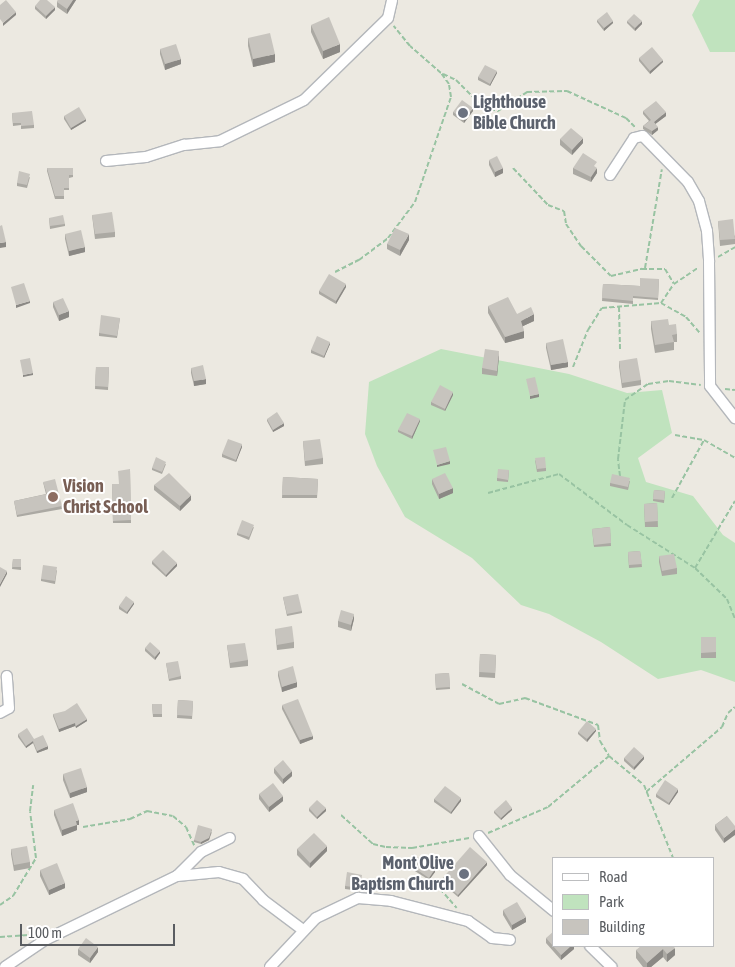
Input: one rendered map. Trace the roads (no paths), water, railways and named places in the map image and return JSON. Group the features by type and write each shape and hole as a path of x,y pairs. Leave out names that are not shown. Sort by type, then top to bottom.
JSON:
{"street":[{"path":"106,161 146,157 184,145 220,141 304,100 388,18 392,0"},
{"path":"610,175 634,138 643,136 688,182 699,201 707,231 709,262 710,386 735,418"},
{"path":"0,713 8,708 7,676"},
{"path":"479,836 510,875 552,909"},
{"path":"5,967 45,940 177,876 201,852 230,838"},
{"path":"177,876 219,872 243,879 263,900 303,930"},
{"path":"270,967 303,930 332,907 358,898 391,901 468,921 492,938 510,940"},
{"path":"591,947 612,967"}],"place":[{"name":"Lighthouse Bible Church","path":"463,113"},
{"name":"Vision Christ School","path":"53,497"},
{"name":"Mont Olive Baptism Church","path":"464,874"}]}
